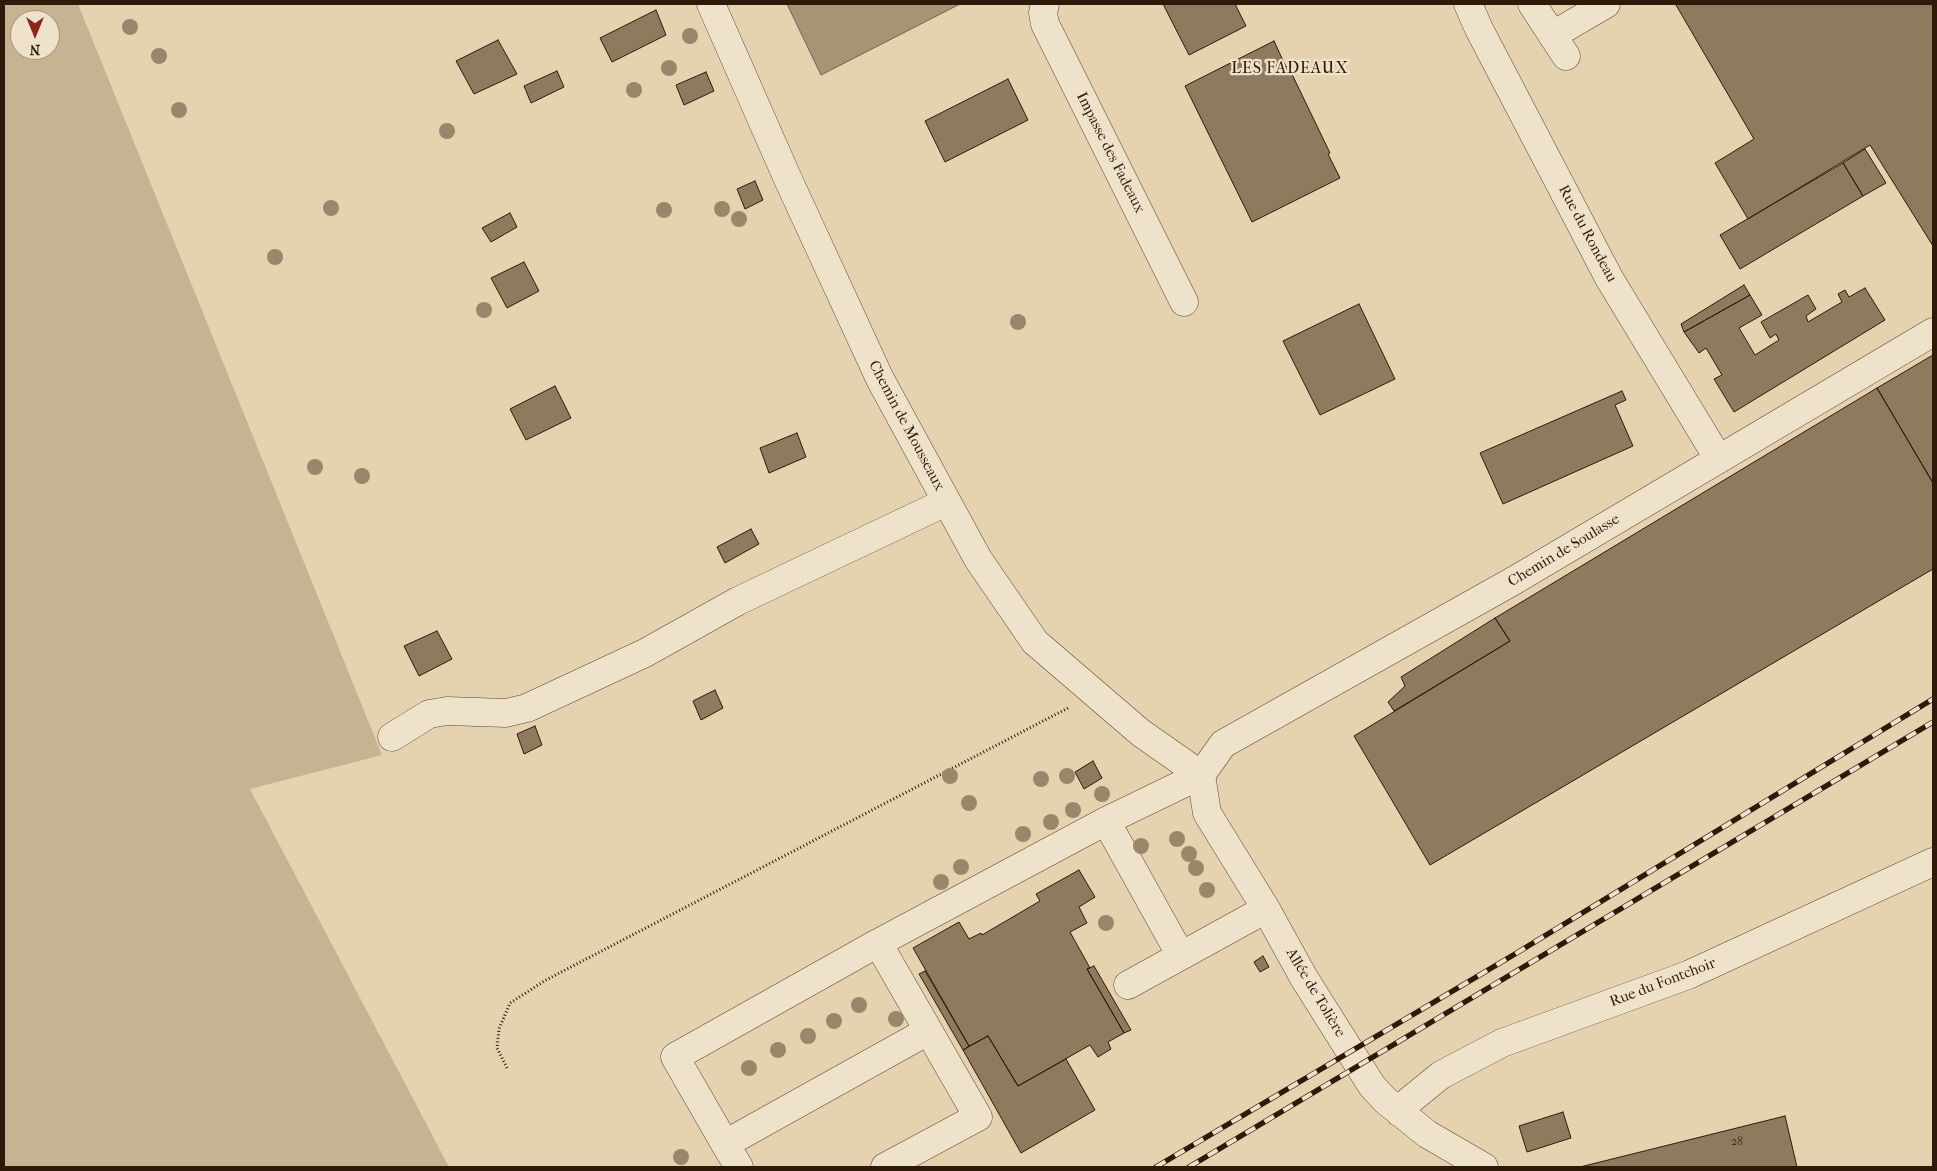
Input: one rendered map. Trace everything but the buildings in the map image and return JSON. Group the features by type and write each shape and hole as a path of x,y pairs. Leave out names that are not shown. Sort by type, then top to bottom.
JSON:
{"street":[{"name":"Chemin de Mousseaux","path":"711,4 787,177 880,379 978,560 1035,642 1141,733 1201,775"},
{"name":"Impasse des Fadeaux","path":"1045,4 1043,13 1045,24 1184,302"},
{"name":"Rue du Rondeau","path":"1468,4 1479,29 1610,278 1718,458"},
{"path":"1532,4 1559,45 1606,4"},
{"name":"Chemin de Soulasse","path":"1201,775 1223,744 1515,580 1933,332"},
{"path":"392,737 429,714 447,712 506,713 527,708 645,653 738,601 946,502"},
{"path":"739,1167 675,1057 878,943 1106,821 1201,775"},
{"name":"Allée de Tolière","path":"1201,775 1207,813 1266,909 1304,978 1372,1086 1427,1134 1484,1167"},
{"path":"1106,821 1181,956"},
{"name":"Rue du Fontchoir","path":"1400,1112 1409,1101 1441,1075 1502,1043 1688,975 1933,862"},
{"path":"1128,985 1266,909"},
{"path":"878,943 978,1117 885,1167"},
{"path":"725,1144 928,1031"}],"path":[{"path":"507,1068 497,1048 499,1029 510,1003 546,980 1095,694"}],"shaded area":[{"path":"4,4 78,4 382,755 250,789 449,1167 4,1167"},
{"path":"787,4 960,4 821,75"}],"railway":[{"path":"1156,1167 1515,954 1933,699"},
{"path":"1189,1167 1933,722"}],"district":[{"name":"LES FADEAUX","path":"1290,69"}]}
